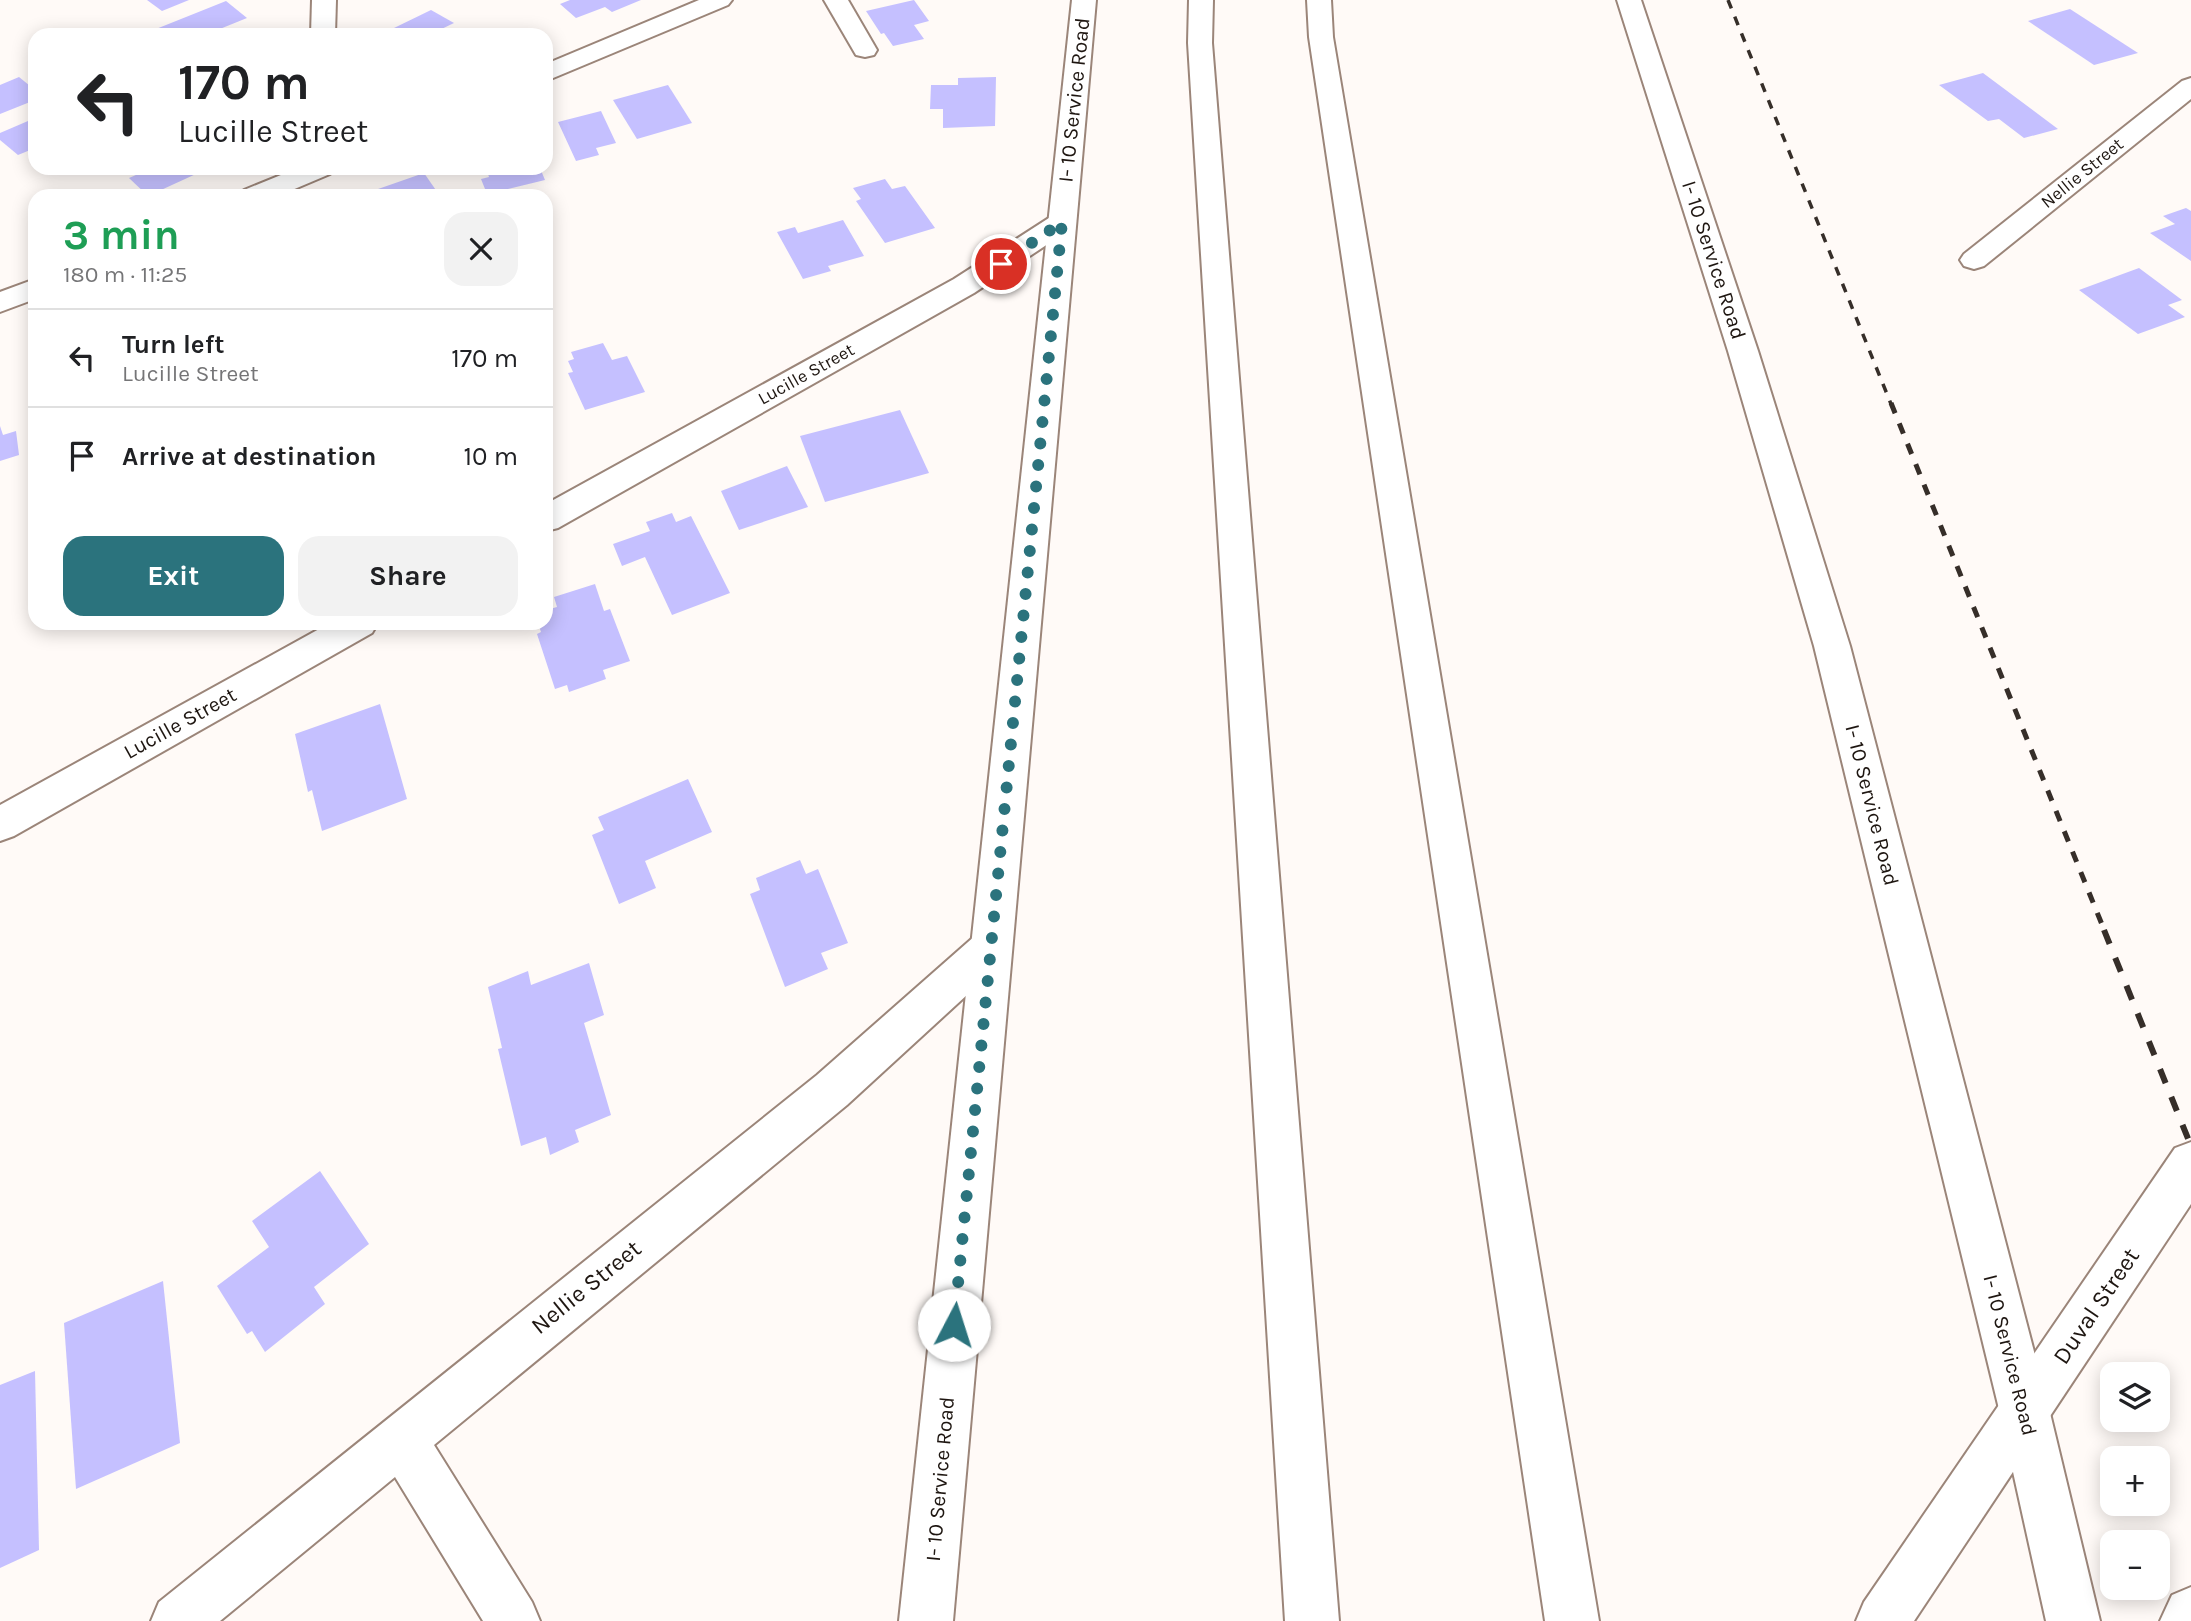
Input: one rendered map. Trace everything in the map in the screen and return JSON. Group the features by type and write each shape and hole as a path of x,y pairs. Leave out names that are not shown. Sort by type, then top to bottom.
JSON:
{"main road":[{"path":"323,28 324,0"},
{"path":"553,70 720,0"},
{"path":"836,0 865,50"},
{"name":"I- 10 Service Road","path":"926,1621 1084,0"},
{"path":"1201,0 1201,57 1312,1621"},
{"path":"1319,0 1321,37 1569,1602"},
{"name":"I- 10 Service Road","path":"1629,0 1743,351 1832,646 2025,1413 2073,1621"},
{"name":"Nellie Street","path":"1974,260 2191,86"},
{"path":"270,189 304,175"},
{"name":"Lucille Street","path":"553,515 964,286 1062,222"},
{"path":"0,303 28,291"},
{"name":"Lucille Street","path":"0,824 347,630"},
{"name":"Nellie Street","path":"178,1621 832,1090 990,948"},
{"name":"Duval Street","path":"1883,1621 2191,1164"},
{"path":"401,1439 513,1621"},
{"path":"2187,1621 2191,1614"}],"building":[{"path":"147,0 189,0 162,11"},
{"path":"570,0 641,0 612,12 605,7 576,18 560,4"},
{"path":"914,0 929,21 914,25 924,39 893,46 884,33 881,34 866,11"},
{"path":"226,1 247,18 222,28 158,28"},
{"path":"2070,9 2138,53 2094,65 2028,21"},
{"path":"431,10 454,23 444,28 394,28"},
{"path":"1983,73 2058,129 2024,138 1999,119 1988,121 1939,85"},
{"path":"19,77 28,84 28,103 0,114 0,85"},
{"path":"996,77 995,126 943,128 943,109 930,109 931,85 958,85 958,78"},
{"path":"668,85 692,123 637,139 613,100"},
{"path":"601,111 616,143 596,148 599,155 576,161 558,122"},
{"path":"28,121 28,151 18,155 0,140 0,133"},
{"path":"136,175 194,175 163,189 141,189 129,178"},
{"path":"425,175 435,189 378,189"},
{"path":"488,175 543,175 545,180 508,189 485,189 481,179"},
{"path":"885,179 892,189 905,186 935,228 885,243 856,201 861,199 853,188"},
{"path":"2186,208 2191,211 2191,261 2150,233 2175,224 2163,216"},
{"path":"843,220 864,256 828,266 831,271 803,279 777,232 795,227 798,233"},
{"path":"2139,268 2182,300 2168,305 2185,317 2138,334 2079,290"},
{"path":"603,343 612,360 627,356 645,392 585,410 568,373 573,372 568,361 574,359 571,352"},
{"path":"900,410 929,473 825,502 800,436"},
{"path":"0,426 3,435 16,431 19,455 0,461"},
{"path":"787,466 808,507 739,530 721,491"},
{"path":"672,513 676,522 691,516 730,593 672,615 645,557 622,566 613,544 650,531 646,522"},
{"path":"595,584 604,611 610,609 630,661 603,670 606,679 569,692 567,685 555,689 537,634 540,630 553,630 553,608 557,607 554,597"},
{"path":"380,704 407,799 322,831 312,790 308,792 295,734"},
{"path":"688,779 712,832 645,861 656,888 619,904 592,835 604,830 598,817"},
{"path":"800,860 806,874 818,869 848,943 821,953 828,969 785,987 750,894 760,890 756,878"},
{"path":"589,963 604,1015 584,1023 611,1115 575,1130 579,1142 550,1155 546,1137 521,1146 498,1049 502,1048 488,987 528,971 531,985"},
{"path":"320,1171 369,1244 314,1287 325,1304 265,1352 252,1331 247,1334 217,1286 269,1247 252,1221"},
{"path":"163,1281 180,1443 76,1489 64,1323"},
{"path":"35,1371 39,1550 0,1568 0,1385"}],"railway":[{"path":"1728,0 1891,404"},
{"path":"1891,403 2105,932"},
{"path":"2104,930 2191,1146"}],"route":[{"path":"954,1325 1062,222 1001,264"}]}
